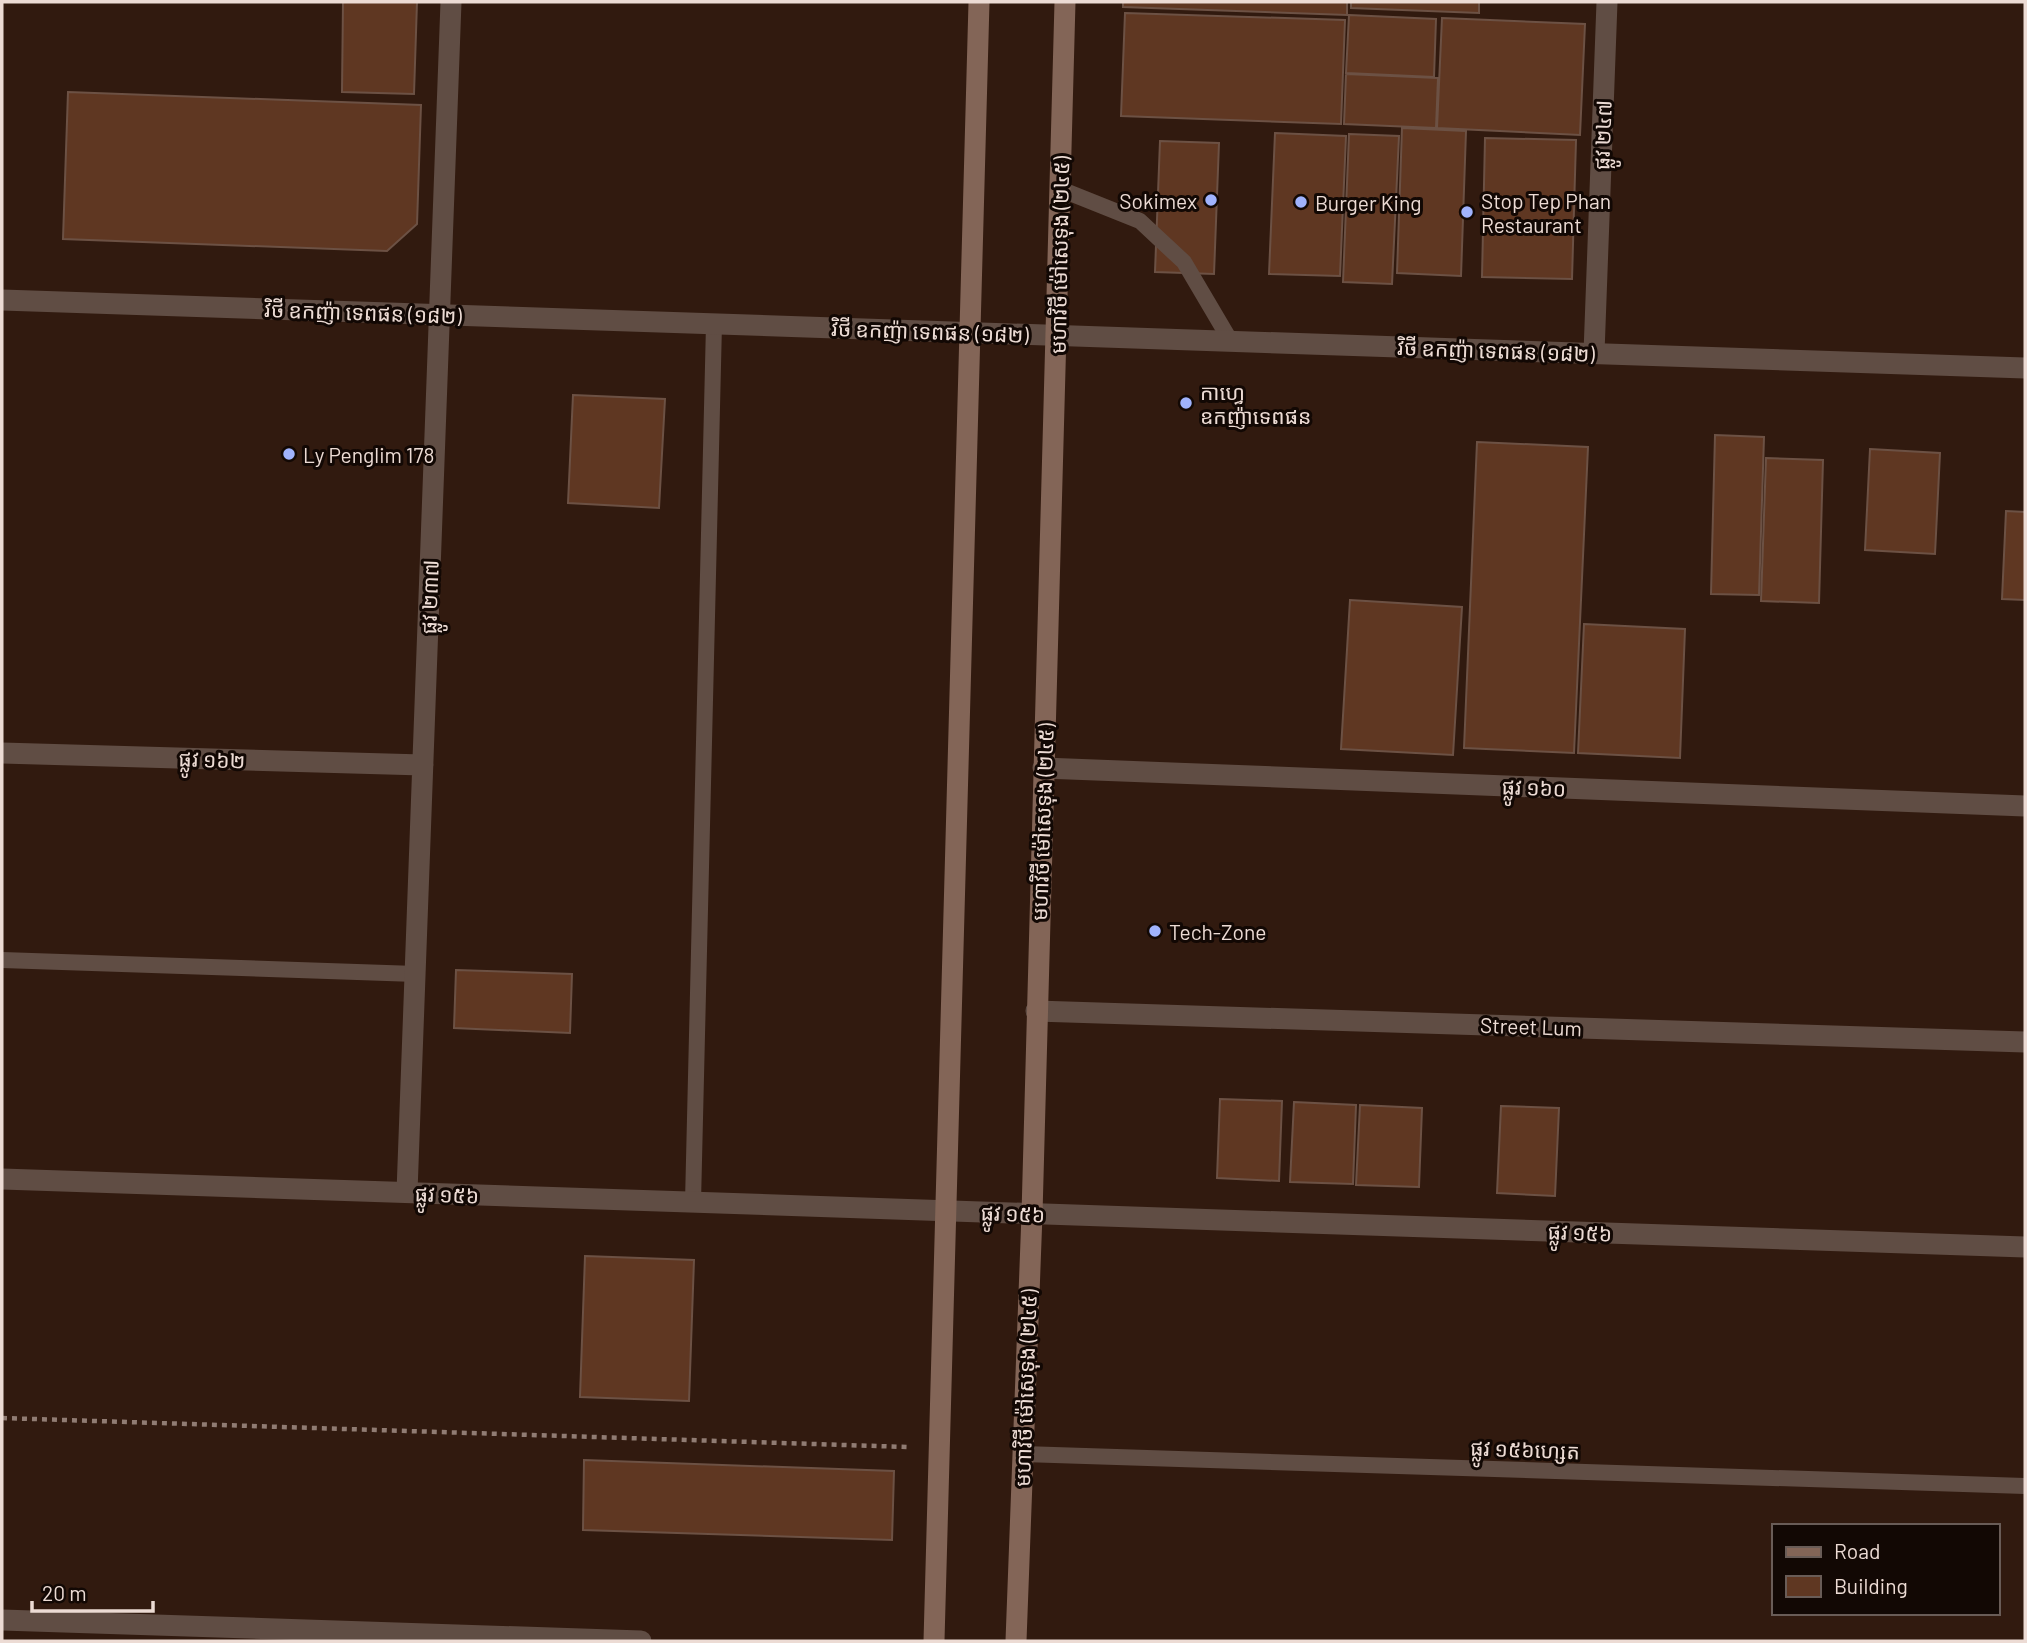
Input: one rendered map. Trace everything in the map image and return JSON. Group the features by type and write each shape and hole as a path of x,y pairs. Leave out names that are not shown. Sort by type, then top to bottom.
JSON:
{"main road":[{"path":"934,1641 979,2"},
{"name":"មហាវិថី ម៉ៅសេទុង (២៤៥)","path":"1016,1641 1032,1214 1065,2"}],"street":[{"name":"ផ្លូវ ២៣៧","path":"407,1192 451,2"},
{"name":"ផ្លូវ ២៤៧","path":"1594,353 1607,2"},
{"name":"វិថី ឧកញ៉ា ទេពផន (១៨២)","path":"2,300 2025,368"},
{"name":"ផ្លូវ ១៦២","path":"2,753 423,765"},
{"name":"ផ្លូវ ១៦០","path":"1043,768 2025,806"},
{"name":"Street Lum","path":"1036,1010 2025,1042"},
{"name":"ផ្លូវ ១៥៦","path":"2,1179 2025,1247"},
{"path":"2,1620 641,1641"}],"lane":[{"path":"1060,189 1140,221 1184,262 1230,340"},
{"path":"693,1202 714,324"},
{"path":"2,960 416,974"},
{"name":"ផ្លូវ ១៥៦ហ្សេត","path":"1023,1454 2025,1486"}],"path":[{"path":"2,1418 940,1448"}],"building":[{"path":"343,2 417,2 414,94 342,92"},
{"path":"1123,2 1347,2 1347,15 1123,7"},
{"path":"1351,2 1479,2 1479,13 1351,8"},
{"path":"1125,13 1345,20 1341,124 1121,116"},
{"path":"1349,15 1436,19 1434,77 1346,73"},
{"path":"1442,18 1585,24 1580,135 1437,128"},
{"path":"1346,74 1438,78 1436,128 1344,124"},
{"path":"68,92 421,105 417,224 387,251 63,239"},
{"path":"1402,128 1466,131 1461,276 1397,273"},
{"path":"1275,133 1346,136 1340,276 1269,274"},
{"path":"1349,134 1399,136 1392,284 1343,282"},
{"path":"1485,138 1576,140 1572,279 1482,277"},
{"path":"1160,141 1219,143 1214,274 1155,272"},
{"path":"573,395 665,399 659,508 568,503"},
{"path":"1715,435 1764,437 1759,595 1711,594"},
{"path":"1477,442 1588,447 1574,753 1464,748"},
{"path":"1870,449 1940,453 1935,554 1865,550"},
{"path":"1766,458 1823,460 1819,603 1761,601"},
{"path":"2006,511 2025,512 2025,600 2002,599"},
{"path":"1350,600 1462,607 1453,755 1341,749"},
{"path":"1584,624 1685,629 1680,758 1578,753"},
{"path":"456,970 572,974 570,1033 454,1028"},
{"path":"1220,1099 1282,1101 1279,1181 1217,1178"},
{"path":"1294,1102 1356,1105 1353,1184 1290,1182"},
{"path":"1360,1105 1422,1108 1419,1187 1356,1185"},
{"path":"1501,1106 1559,1108 1555,1196 1497,1193"},
{"path":"585,1256 694,1260 689,1401 580,1397"},
{"path":"584,1460 894,1471 892,1540 583,1530"}],"place":[{"name":"Sokimex","path":"1211,200"},
{"name":"Burger King","path":"1301,202"},
{"name":"Stop Tep Phan Restaurant","path":"1467,212"},
{"name":"កាហ្វេ ឧកញ៉ាទេពផន","path":"1186,403"},
{"name":"Ly Penglim 178","path":"289,454"},
{"name":"Tech-Zone","path":"1155,931"}]}
